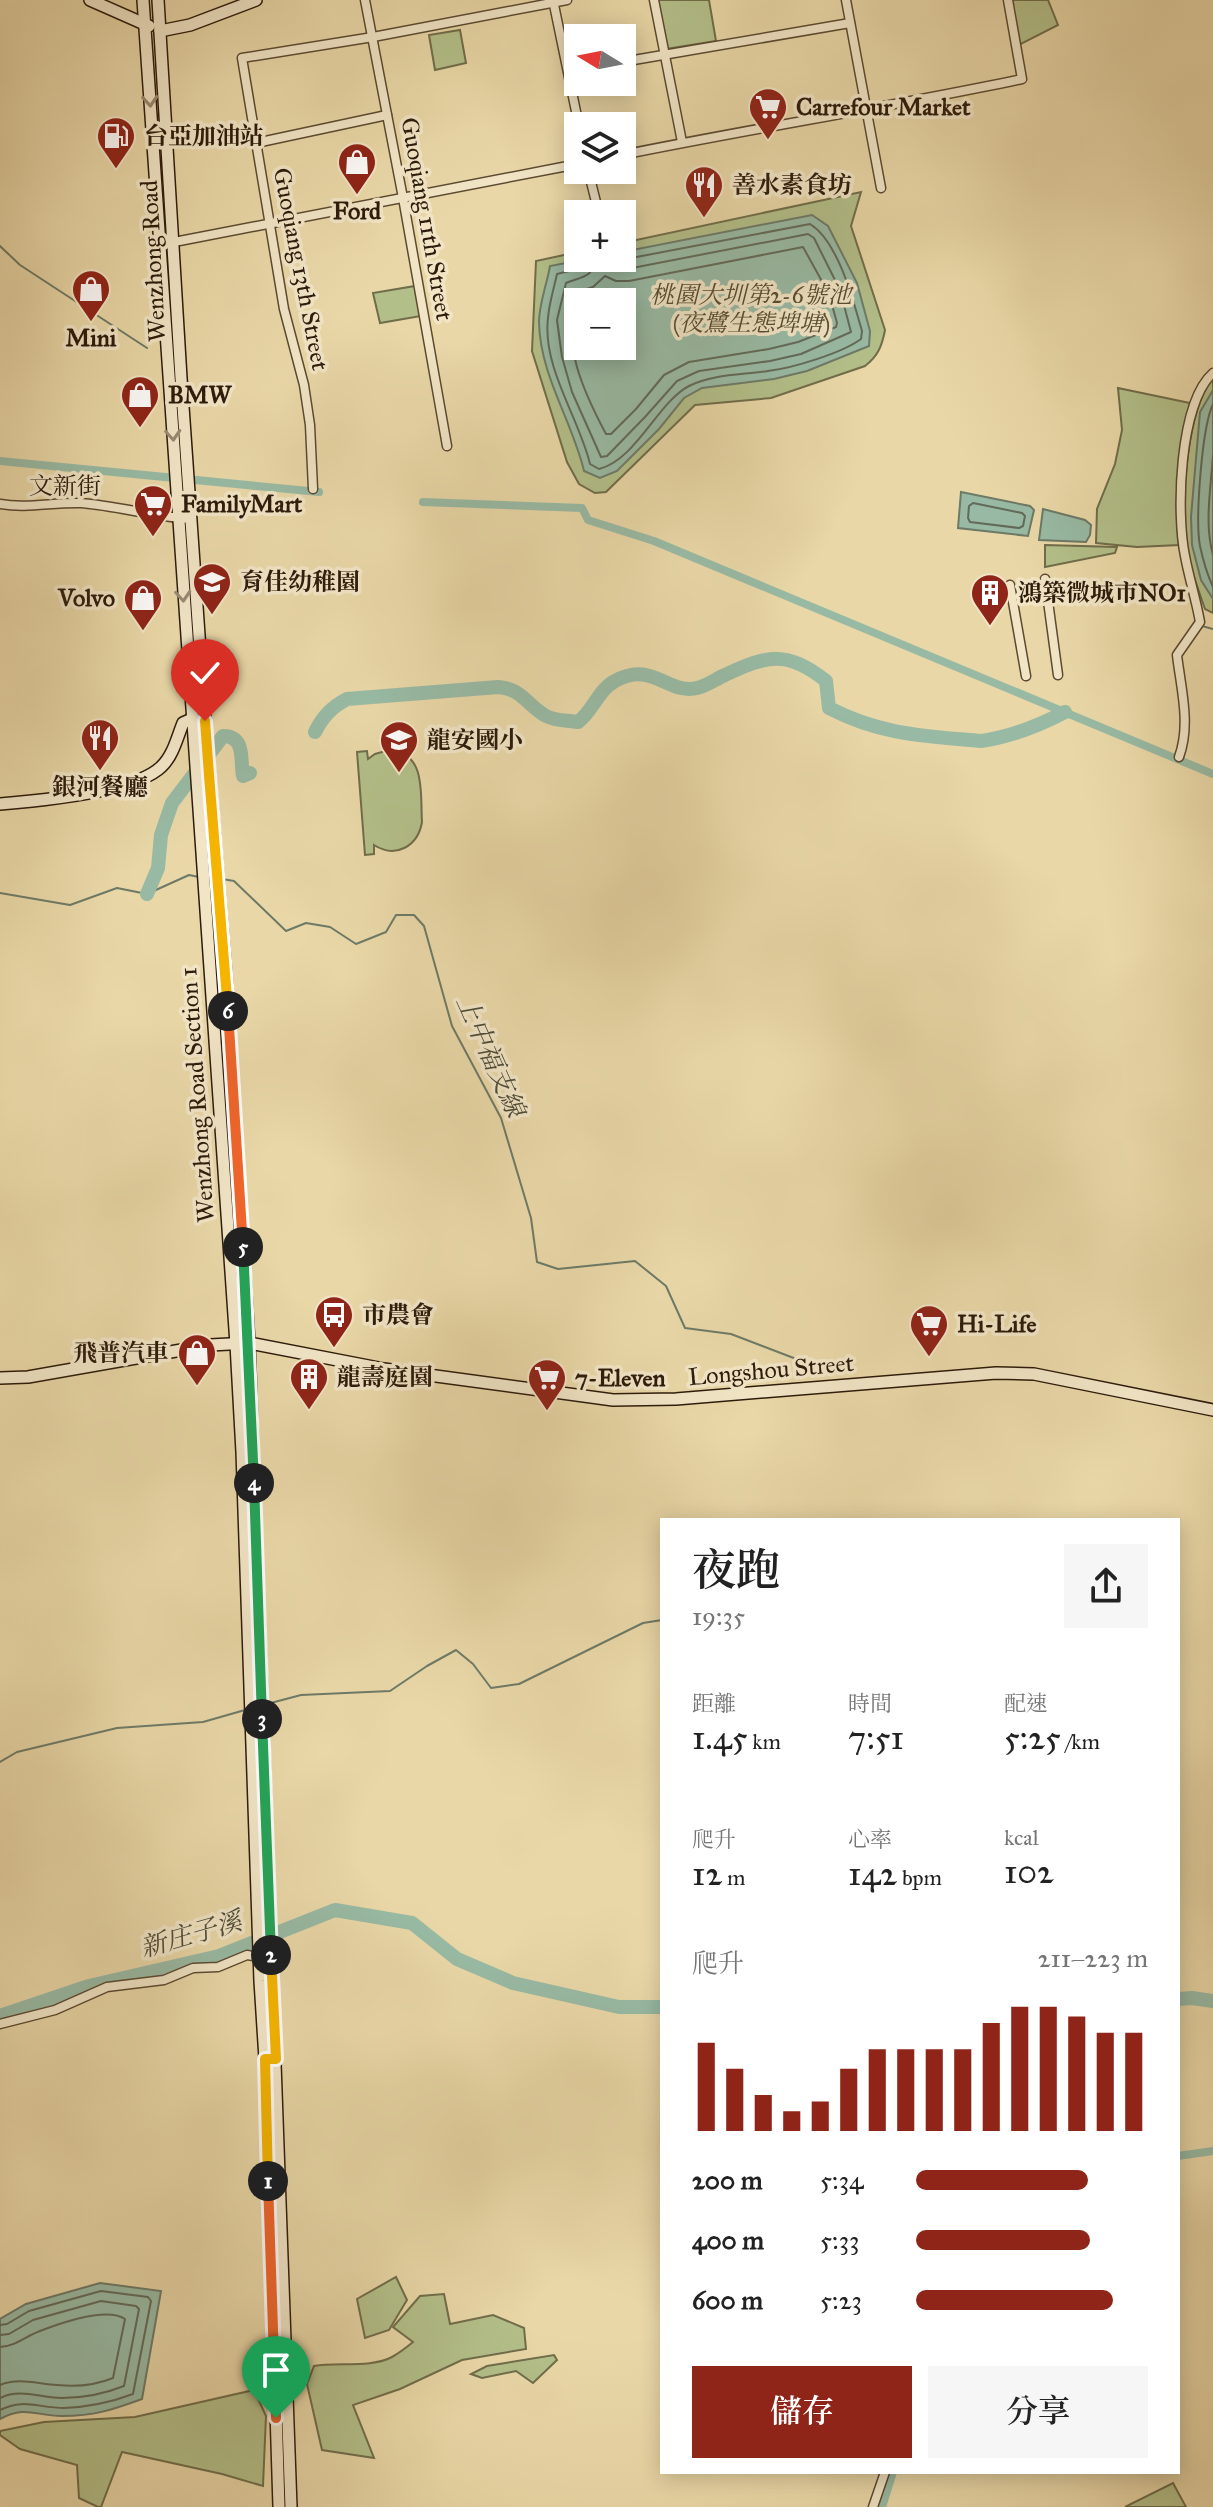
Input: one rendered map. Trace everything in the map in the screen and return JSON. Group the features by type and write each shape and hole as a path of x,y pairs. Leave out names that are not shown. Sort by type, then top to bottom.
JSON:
{"street":[{"path":"90,0 160,31 190,25 256,0"},
{"name":"Wenzhong Road","path":"158,0 174,242 177,518"},
{"name":"Guoqiang 11th Street","path":"365,0 447,446"},
{"path":"373,37 567,0"},
{"path":"654,0 682,142"},
{"path":"846,0 881,188"},
{"path":"636,152 1022,79 1008,0"},
{"path":"139,1 160,31"},
{"name":"Wenzhong Road","path":"139,1 144,24 160,245 189,469 192,519"},
{"path":"553,1 564,40"},
{"path":"636,59 850,23"},
{"name":"Guoqiang 13th Street","path":"313,489 310,425 304,385 284,309 242,58 373,37"},
{"path":"256,143 387,115"},
{"path":"160,245 564,167"},
{"path":"1179,757 1186,727 1177,655 1200,622 1185,557 1180,517 1185,438 1203,384 1213,373"},
{"name":"文新街","path":"0,504 24,507 49,502 80,503 192,519"},
{"name":"Wenzhong Road Section 1","path":"177,518 250,1551"},
{"path":"192,519 249,1343 250,1551 263,1950 270,2059 282,2417 291,2507"},
{"path":"1045,579 1058,675"},
{"path":"1010,585 1026,676"},
{"path":"0,804 88,793 153,773 171,755 183,723 192,719 205,724"},
{"path":"219,1094 233,1092"},
{"name":"Longshou Street","path":"0,1378 28,1377 210,1345 249,1343 384,1369 613,1400 689,1399 1017,1373 1213,1410"},
{"path":"263,1950 274,1993 270,2059"},
{"path":"0,2024 55,2010 107,1987 164,1980 193,1968 218,1967 263,1950"},
{"path":"279,2507 282,2417"},
{"path":"873,2507 884,2474"}],"green space":[{"path":"658,0 709,0 716,41 666,49"},
{"path":"1008,0 1048,0 1058,25 1015,47"},
{"path":"460,30 466,63 435,70 429,35"},
{"name":"桃園大圳第2-6號池 (夜鷺生態埤塘)","path":"861,192 851,226 885,330 881,346 865,366 771,398 695,405 606,492 595,493 579,484 567,462 532,351 536,261 564,255 564,272 636,272 636,240"},
{"path":"415,286 421,316 380,323 373,293"},
{"path":"1213,378 1213,613 1205,609 1193,573 1184,519 1192,431 1204,392"},
{"path":"1118,388 1190,403 1178,474 1179,545 1137,547 1096,543 1097,509 1115,464 1122,430"},
{"path":"1045,545 1117,547 1115,553 1045,567"},
{"path":"389,750 410,758 416,766 421,787 422,822 416,838 405,848 390,851 374,845 374,854 365,855 357,752 367,751 368,759"},
{"path":"396,2277 407,2300 389,2330 365,2338 357,2299"},
{"path":"444,2294 450,2324 493,2315 524,2328 526,2349 462,2360 400,2389 353,2405 374,2458 322,2450 307,2384 314,2366 375,2362 392,2357 413,2342 393,2327 420,2296"},
{"path":"554,2355 557,2360 533,2383 516,2371 482,2378 471,2374 487,2366"},
{"path":"254,2390 266,2416 263,2486 122,2452 101,2507 98,2507 79,2498 77,2465 20,2449 0,2435 0,2431 44,2422 135,2417"},
{"path":"1173,2483 1186,2507 1125,2507"}],"water":[{"name":"桃園大圳第2-6號池 (夜鷺生態埤塘)","path":"812,215 828,226 857,283 870,331 869,346 807,371 774,379 702,388 684,398 659,429 617,471 600,478 584,471 545,361 539,315 550,266 564,263 564,272 636,272 636,249"},
{"path":"1213,390 1213,599 1201,580 1192,545 1191,517 1200,412"},
{"path":"961,492 1030,506 1034,510 1028,536 958,528"},
{"path":"1043,509 1085,520 1091,525 1086,542 1039,540"},
{"path":"100,2283 161,2291 142,2399 84,2415 53,2416 24,2412 0,2419 0,2319 26,2304"}],"waterway":[{"path":"0,246 20,265 147,348"},
{"path":"0,461 319,492"},
{"path":"423,502 582,508 588,520 654,541 1213,774"},
{"path":"1185,651 1202,626 1213,629"},
{"path":"315,732 328,712 347,699 498,687 519,694 550,718 578,722 609,685 628,676 639,674 677,687 697,688 753,663 777,659 800,664 826,681 829,708 867,724 903,733 981,741 1024,730 1065,712"},
{"path":"147,894 158,868 161,835 172,803 223,736 239,744 243,776 250,773"},
{"name":"上中福支線","path":"0,893 70,905 117,888 147,894 189,875 199,877"},
{"name":"上中福支線","path":"222,879 234,881 286,931 306,923 330,927 356,944 386,932 396,915 414,915 424,926 452,1026 501,1118 531,1218 537,1262 558,1269 635,1261 666,1286 685,1328 731,1334 812,1365"},
{"path":"267,1704 301,1695 390,1691 456,1650 473,1664 491,1688 519,1684 643,1623 660,1620"},
{"path":"0,1762 17,1752 117,1728 203,1722 245,1710"},
{"name":"新庄子溪","path":"0,2016 89,1986 219,1956 335,1910 412,1923 457,1959 513,1983 619,2007 660,2007"},
{"name":"新庄子溪","path":"1180,1999 1213,2001"},
{"path":"1180,2156 1213,2151"},
{"path":"882,2507 892,2474"}],"place":[{"name":"Carrefour Market","path":"768,141"},
{"name":"台亞加油站","path":"116,170"},
{"name":"Ford","path":"357,196"},
{"name":"善水素食坊","path":"704,219"},
{"name":"Mini","path":"91,323"},
{"name":"BMW","path":"140,429"},
{"name":"FamilyMart","path":"153,538"},
{"name":"育佳幼稚園","path":"212,616"},
{"name":"鴻築微城市NO1","path":"990,627"},
{"name":"Volvo","path":"143,632"},
{"name":"銀河餐廳","path":"100,772"},
{"name":"龍安國小","path":"399,774"},
{"name":"市農會","path":"334,1349"},
{"name":"Hi-Life","path":"929,1358"},
{"name":"飛普汽車","path":"197,1387"},
{"name":"龍壽庭園","path":"309,1411"},
{"name":"7-Eleven","path":"547,1412"}],"route":[{"path":"205,721 225,967 249,1343 276,2059 265,2059 276,2418"}]}
